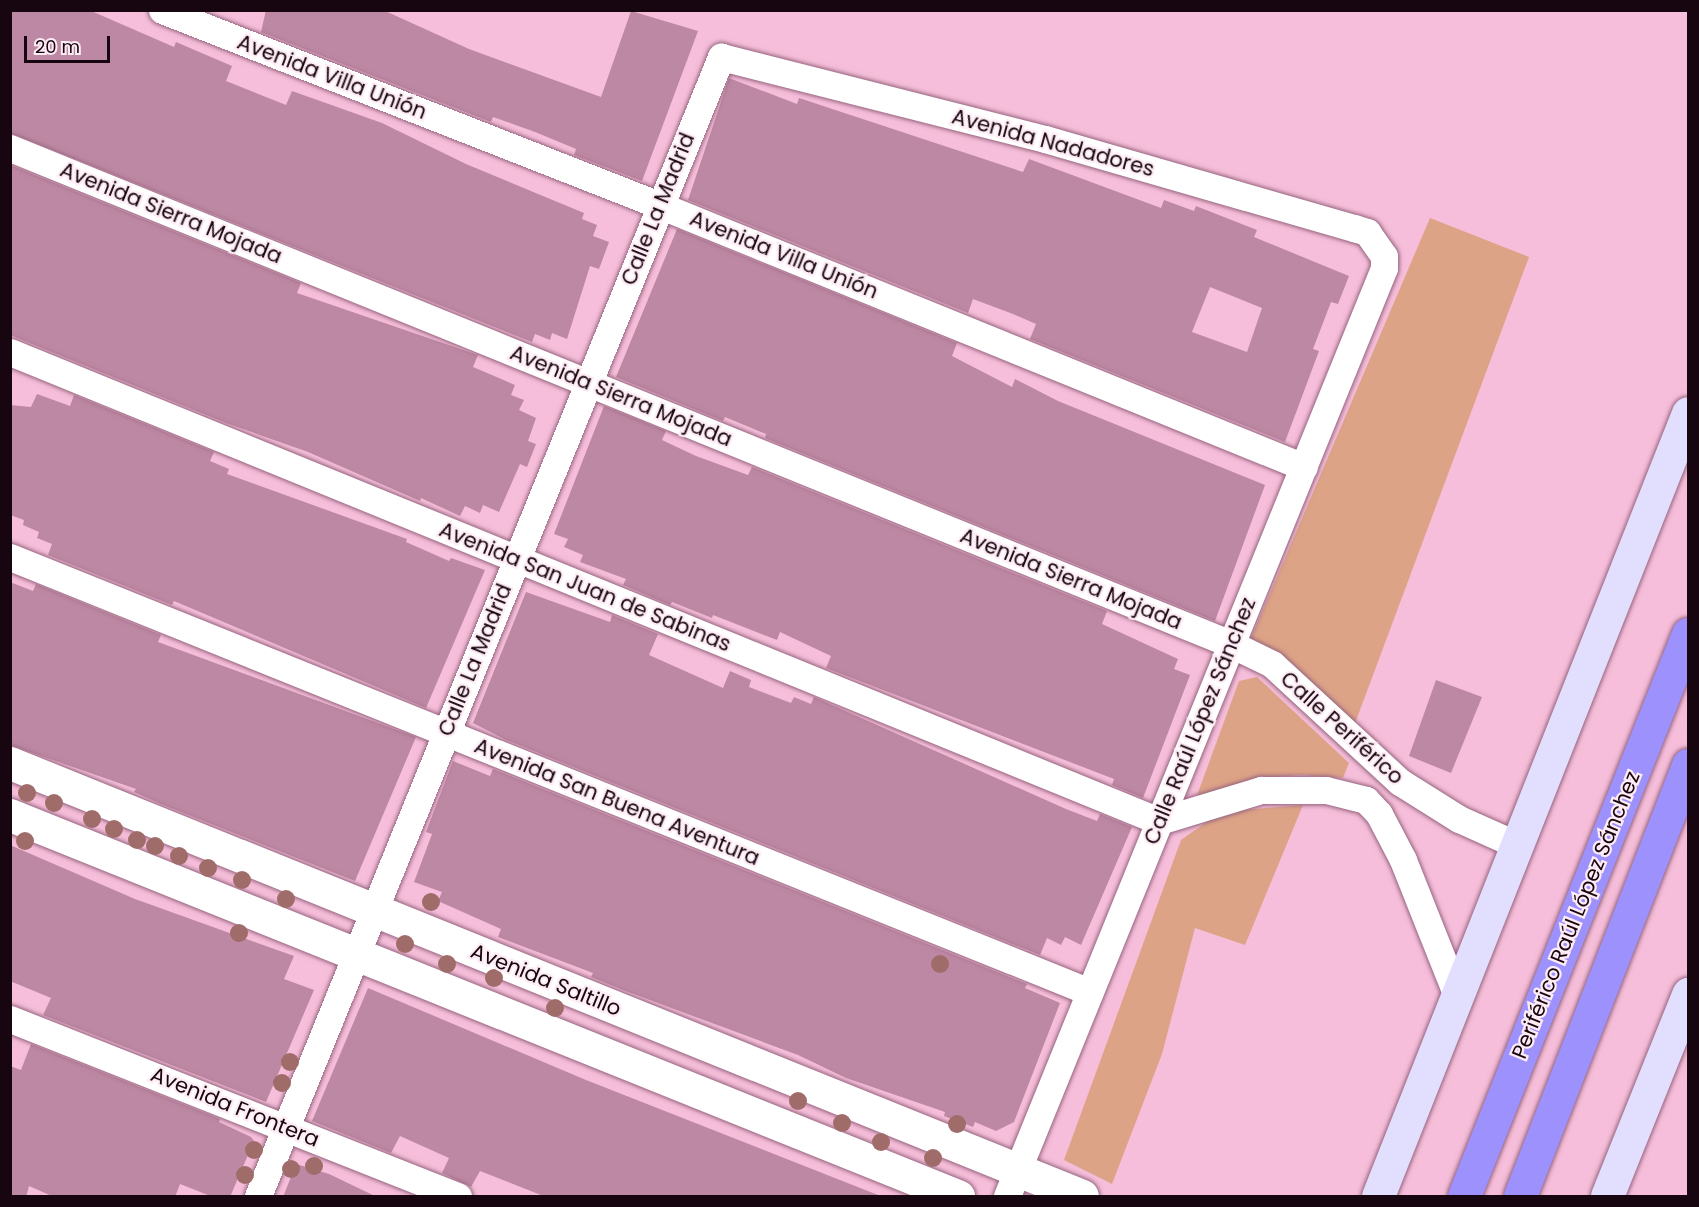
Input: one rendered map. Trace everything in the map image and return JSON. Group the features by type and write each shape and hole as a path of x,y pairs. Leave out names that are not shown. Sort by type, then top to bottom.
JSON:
{"highway":[{"name":"Periférico Raúl López Sánchez","path":"1464,1197 1689,634"},
{"path":"1520,1197 1689,765"}],"main road":[{"path":"1378,1197 1689,413"},
{"path":"1608,1197 1689,994"}],"street":[{"name":"Avenida Villa Unión","path":"162,10 659,205 1304,467"},
{"name":"Calle La Madrid","path":"258,1197 587,382 721,57"},
{"name":"Avenida Nadadores","path":"721,57 1045,139 1368,232 1379,244"},
{"name":"Avenida Sierra Mojada","path":"10,148 1231,644"},
{"name":"Calle Raúl López Sánchez","path":"1013,1183 1384,268 1379,244"},
{"name":"Avenida San Juan de Sabinas","path":"10,352 1160,821"},
{"name":"Avenida San Buena Aventura","path":"10,557 1090,992"},
{"name":"Calle Periférico","path":"1231,644 1272,664 1400,782 1459,819 1516,845"},
{"name":"Avenida Saltillo","path":"10,763 374,910 1013,1183 1082,1197"},
{"path":"1160,821 1261,790 1326,790 1366,800 1379,814 1403,860 1457,996"},
{"path":"10,815 958,1197"},
{"name":"Avenida Frontera","path":"10,1019 287,1127 458,1197"}],"shaded area":[{"path":"1430,218 1529,257 1354,726 1251,638"},
{"path":"1257,677 1349,763 1343,778 1301,775 1258,778 1196,798 1239,681"},
{"path":"1303,805 1245,945 1195,928 1162,1054 1112,1184 1064,1160 1181,840 1208,821 1230,811"}],"building":[{"path":"10,10 89,10 174,47 176,42 232,66 226,81 286,105 292,91 382,123 466,164 584,213 582,219 597,225 593,236 609,242 599,269 590,266 567,339 552,333 550,340 535,334 532,342 10,133"},
{"path":"266,10 383,10 469,49 601,97 631,11 698,31 642,181 574,155 576,149 535,132 493,117 491,122 261,32"},
{"path":"729,78 797,104 799,98 1023,172 1029,159 1161,208 1164,200 1194,211 1196,206 1257,230 1254,237 1349,276 1338,304 1331,302 1313,349 1319,351 1285,442 1030,339 1036,324 1013,314 973,299 968,313 688,200","holes":["1210,287 1262,308 1247,352 1192,332"]},
{"path":"10,165 301,283 297,293 478,355 473,367 515,385 511,395 524,400 519,410 536,418 528,441 536,444 527,467 520,464 499,512 483,505 480,513 465,506 460,516 308,452 226,423 10,335"},
{"path":"677,229 957,343 952,356 1012,387 1015,379 1058,401 1265,485 1215,621 765,438 766,434 725,417 723,421 616,377"},
{"path":"37,394 70,406 74,395 214,452 210,461 229,469 227,474 407,539 406,542 449,561 451,558 485,570 426,708 174,601 172,605 48,555 52,544 37,538 39,532 23,525 24,520 10,515 10,405 31,407"},
{"path":"604,406 666,431 662,440 696,456 748,475 752,467 1107,611 1102,624 1178,659 1174,669 1190,675 1143,798 1112,785 1114,779 826,668 831,656 780,632 777,640 713,615 712,618 672,602 670,605 623,585 626,579 580,562 583,555 564,547 568,539 554,534"},
{"path":"10,582 33,591 36,584 161,635 158,642 416,737 355,881 161,804 134,792 136,789 10,745"},
{"path":"526,592 610,622 612,615 658,634 649,655 723,688 730,671 751,680 749,687 791,703 794,697 811,704 814,697 1066,809 1097,821 1100,814 1132,827 1081,945 1065,937 1061,945 1047,938 1040,955 504,739 473,723"},
{"path":"1436,680 1482,697 1451,773 1409,756"},
{"path":"453,761 490,776 493,769 1027,984 1025,988 1060,1003 1014,1122 996,1131 975,1122 973,1127 944,1116 945,1112 846,1078 798,1055 591,977 593,973 498,937 501,929 438,901 442,892 414,882 432,834 426,832"},
{"path":"10,845 135,899 294,956 284,979 314,990 266,1102 43,1015 51,998 10,981"},
{"path":"368,988 586,1080 883,1197 546,1197 480,1171 471,1187 442,1173 449,1158 400,1136 391,1153 312,1121"},
{"path":"31,1044 220,1119 219,1122 251,1137 254,1141 230,1197 213,1197 180,1184 175,1197 54,1197 29,1186 26,1197 10,1197 10,1066 21,1070"},
{"path":"296,1164 329,1174 377,1197 283,1197"}]}
